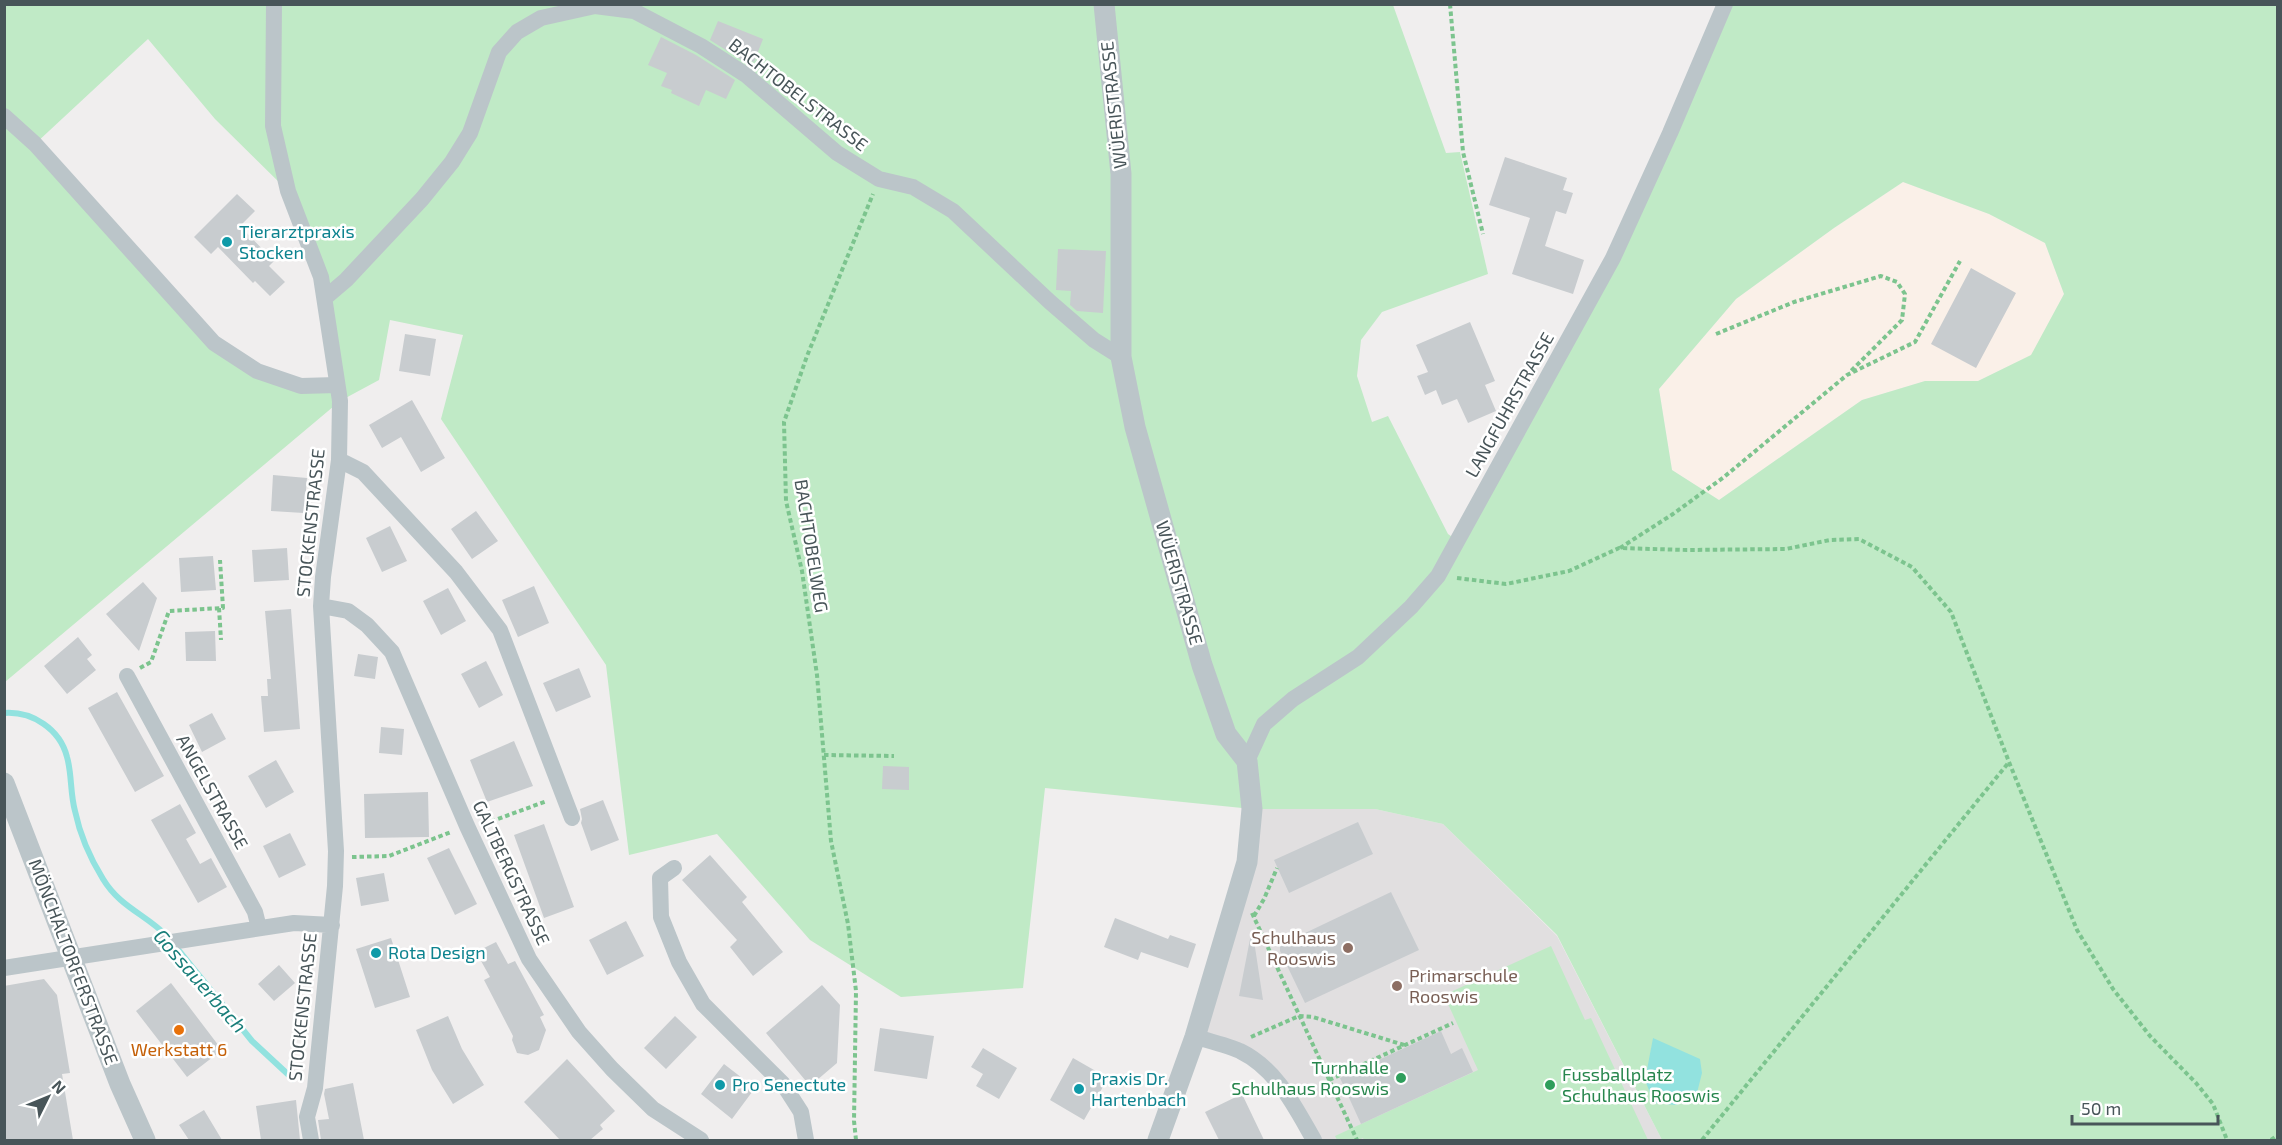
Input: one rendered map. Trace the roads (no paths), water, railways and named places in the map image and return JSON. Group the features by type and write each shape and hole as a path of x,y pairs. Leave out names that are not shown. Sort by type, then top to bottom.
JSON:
{"street":[{"name":"STOCKENSTRASSE","path":"274,4 273,126 288,191 321,277 326,297 340,401 339,460 321,606 336,856 332,925 315,1088 308,1118 311,1140"},
{"name":"WÜERISTRASSE","path":"1104,4 1121,174 1121,357 1135,427 1202,665 1226,734 1247,761"},
{"name":"LANGFUHRSTRASSE","path":"1247,761 1264,724 1293,699 1358,657 1411,607 1438,576 1613,258 1725,4"},
{"name":"BACHTOBELSTRASSE","path":"326,297 362,264 422,199 452,162 470,133 499,52 516,32 541,18 594,6 634,11 701,46 746,75 837,153 879,179 913,187 953,211 1050,302 1094,340 1121,357"},
{"path":"4,116 35,144 214,343 257,371 301,386 337,385"},
{"path":"339,460 363,472 456,572 500,630 572,818"},
{"name":"GALTBERGSTRASSE","path":"321,606 348,611 367,625 392,652 468,828 529,959 579,1032 612,1069 653,1109 701,1140"},
{"name":"ANGELSTRASSE","path":"127,676 255,912 259,928"},
{"path":"1158,1140 1245,903 1252,809 1247,761"},
{"name":"MÖNCHALTORFERSTRASSE","path":"4,783 120,1084 145,1140"},
{"path":"674,868 660,878 661,917 679,962 703,1004 783,1084 801,1112 806,1140"},
{"path":"4,968 294,923 332,925"},
{"path":"1195,1037 1229,1047 1250,1057 1276,1080 1314,1140"}],"water":[{"path":"1653,1038 1700,1059 1702,1073 1697,1093 1676,1105 1654,1103 1645,1080"}],"waterway":[{"name":"Gossauerbach","path":"4,713 25,715 34,719 51,730 58,738 69,763 73,804 80,829 103,879 117,897 167,936 252,1041 293,1079"}],"place":[{"name":"Tierarztpraxis Stocken","path":"227,242"},
{"name":"Schulhaus Rooswis","path":"1348,948"},
{"name":"Rota Design","path":"376,953"},
{"name":"Primarschule Rooswis","path":"1397,986"},
{"name":"Werkstatt 6","path":"179,1030"},
{"name":"Turnhalle Schulhaus Rooswis","path":"1401,1078"},
{"name":"Pro Senectute","path":"720,1085"},
{"name":"Fussballplatz Schulhaus Rooswis","path":"1550,1085"},
{"name":"Praxis Dr. Hartenbach","path":"1079,1089"}]}
